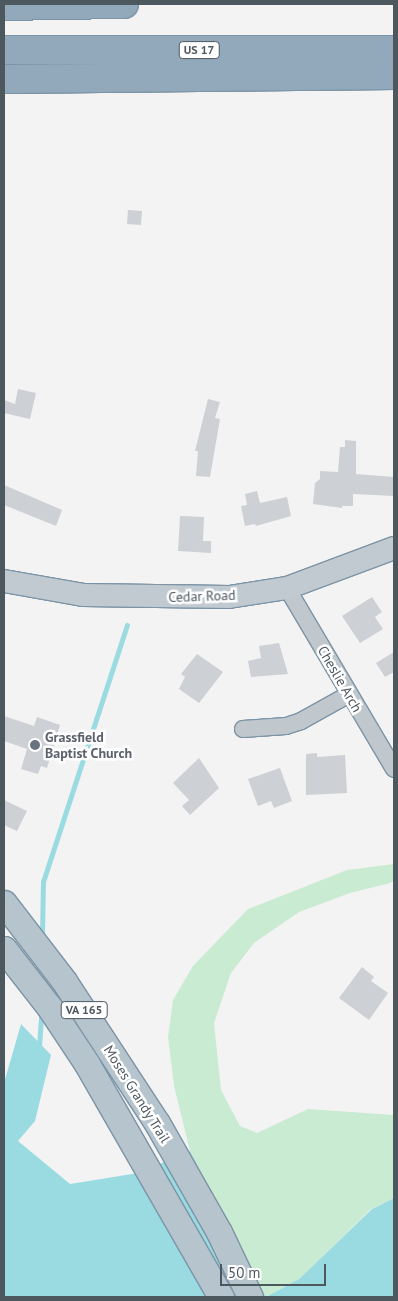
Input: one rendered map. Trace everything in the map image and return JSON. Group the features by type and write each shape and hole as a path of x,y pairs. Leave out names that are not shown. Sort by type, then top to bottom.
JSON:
{"highway":[{"path":"4,6 124,4"},
{"name":"US 17","path":"4,50 394,50"},
{"path":"4,79 394,75"}],"main road":[{"name":"Moses Grandy Trail","path":"4,902 64,981 157,1123 218,1232 250,1297"},
{"name":"Moses Grandy Trail","path":"4,949 55,1016 129,1134 221,1297"}],"street":[{"name":"Cedar Road","path":"4,581 83,594 145,598 229,597 287,588 394,548"},
{"name":"Cheslie Arch","path":"287,588 348,695 394,769"},
{"path":"244,729 286,726 301,721 348,695"}],"green space":[{"path":"394,864 394,880 390,883 350,893 299,912 254,943 231,973 214,1023 221,1090 240,1126 257,1133 308,1109 394,1115 394,1198 371,1209 299,1279 266,1297 190,1151 174,1086 168,1037 173,1000 193,966 248,909 347,870"}],"water":[{"path":"21,1024 51,1055 35,1121 18,1141 70,1184 138,1173 190,1151 266,1297 4,1297 4,1083"},
{"path":"394,1198 394,1297 266,1297 299,1279 372,1209"}],"building":[{"path":"128,210 142,211 141,225 127,224"},
{"path":"18,389 36,393 30,419 4,413 4,400 15,404"},
{"path":"208,399 220,402 215,418 220,419 210,477 196,476 198,451 195,451"},
{"path":"345,440 356,441 356,474 394,477 394,496 353,494 353,506 342,506 342,508 313,504 315,483 320,479 320,471 338,472 340,447 345,447"},
{"path":"4,485 62,510 56,526 4,505"},
{"path":"257,491 260,503 287,497 291,516 256,526 255,524 245,526 241,506 247,505 245,494"},
{"path":"180,516 204,517 203,541 211,541 211,553 178,551"},
{"path":"372,597 382,612 375,617 383,629 360,643 342,616"},
{"path":"279,643 288,674 251,677 248,661 261,658 259,646"},
{"path":"394,652 394,672 385,677 376,663"},
{"path":"197,654 223,672 199,703 179,689 185,677 181,674"},
{"name":"Grassfield Baptist Church","path":"4,716 34,726 37,717 60,725 47,768 41,766 38,774 21,769 27,749 4,741"},
{"path":"317,753 317,757 345,755 347,793 306,795 306,754"},
{"path":"199,758 219,788 190,815 182,806 189,800 173,783"},
{"path":"280,768 292,801 274,808 271,801 258,806 248,779"},
{"path":"4,800 27,811 17,831 4,825"},
{"path":"362,967 374,977 371,981 388,993 369,1020 339,998"}],"waterway":[{"path":"42,934 43,882 127,625"},
{"path":"39,1047 41,1015"}],"place":[{"name":"Grassfield Baptist Church","path":"35,745"}]}
